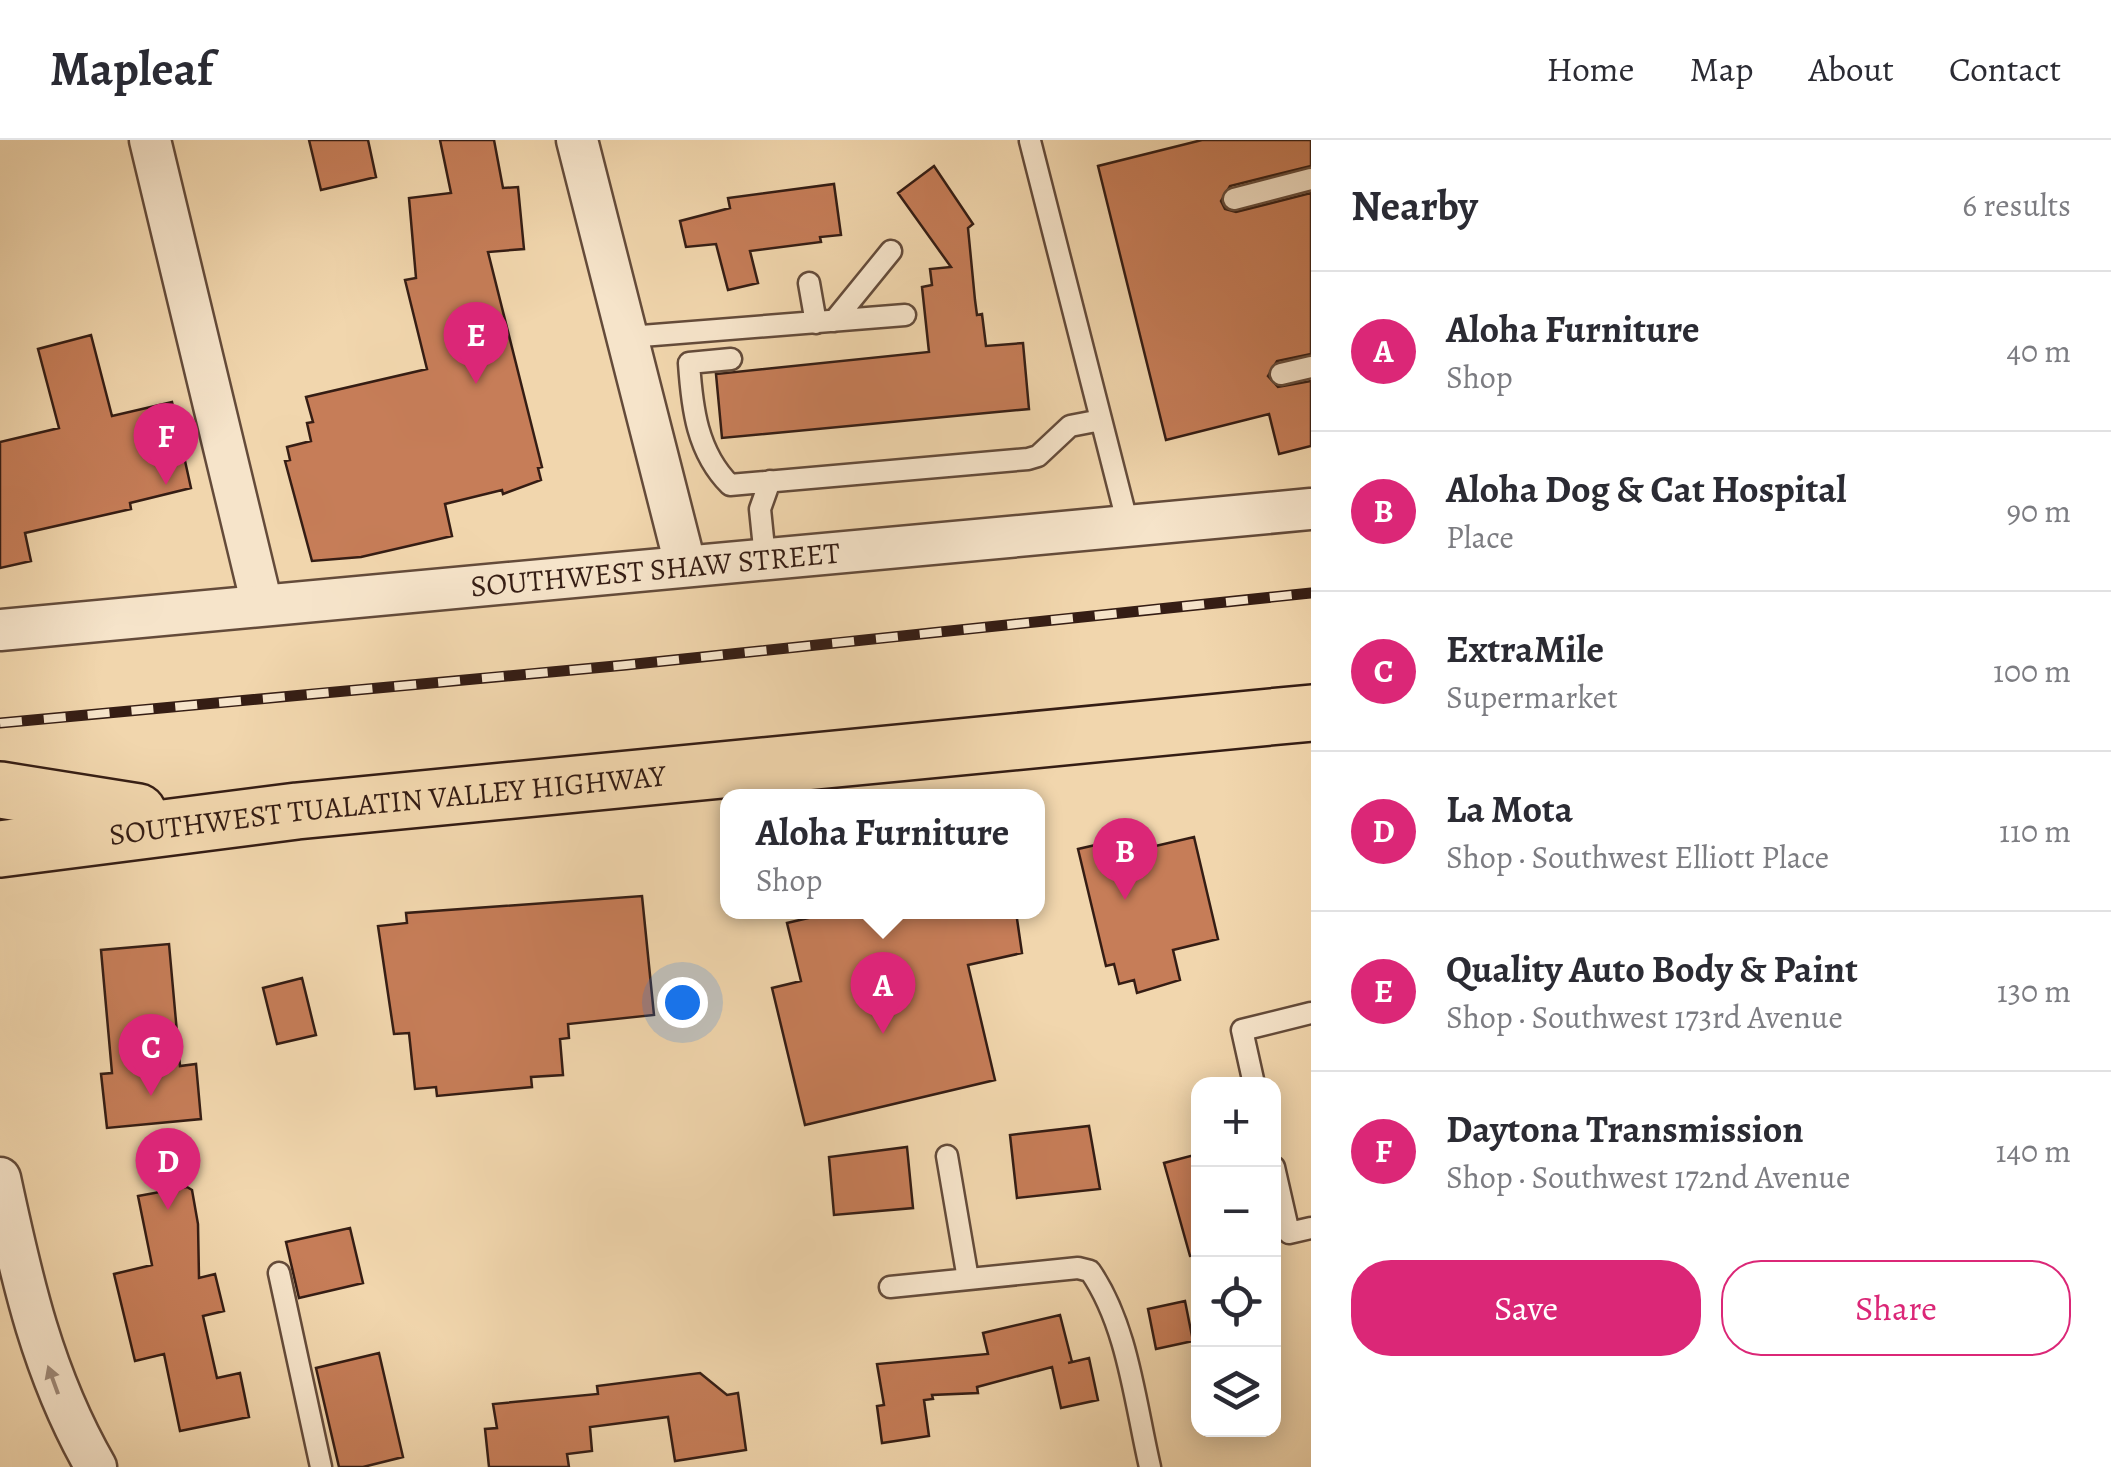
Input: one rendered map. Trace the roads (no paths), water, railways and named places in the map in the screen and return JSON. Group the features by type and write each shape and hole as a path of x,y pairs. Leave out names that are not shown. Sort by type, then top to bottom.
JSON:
{"main road":[{"name":"SOUTHWEST TUALATIN VALLEY HIGHWAY","path":"0,848 195,822 1311,713"},
{"path":"0,790 195,822"}],"street":[{"path":"150,140 262,605"},
{"path":"577,140 685,564"},
{"name":"SOUTHWEST SHAW STREET","path":"0,630 1311,508"},
{"path":"0,1178 46,1363 65,1414 96,1467"}],"lane":[{"path":"1030,140 1128,525"},
{"path":"1234,199 1311,180"},
{"path":"825,322 892,251"},
{"path":"810,283 825,322"},
{"path":"629,338 905,315"},
{"path":"732,358 688,363 698,434 712,464 730,485 1028,458 1038,456 1070,426 1101,420"},
{"path":"1281,374 1311,367"},
{"path":"765,558 760,509 770,481"},
{"path":"1252,1077 1242,1030 1311,1013"},
{"path":"947,1156 968,1279"},
{"path":"1281,1198 1289,1233 1311,1228"},
{"path":"890,1287 1078,1268 1090,1270 1106,1293 1116,1321 1150,1467"},
{"path":"278,1274 321,1467"}],"railway":[{"path":"0,723 626,665 1311,593"}],"place":[{"name":"Quality Auto Body & Paint","path":"476,384"},
{"name":"Daytona Transmission","path":"166,485"},
{"name":"Aloha Dog & Cat Hospital","path":"1125,900"},
{"name":"Aloha Furniture","path":"883,1034"},
{"name":"ExtraMile","path":"151,1096"},
{"name":"La Mota","path":"168,1210"}]}
